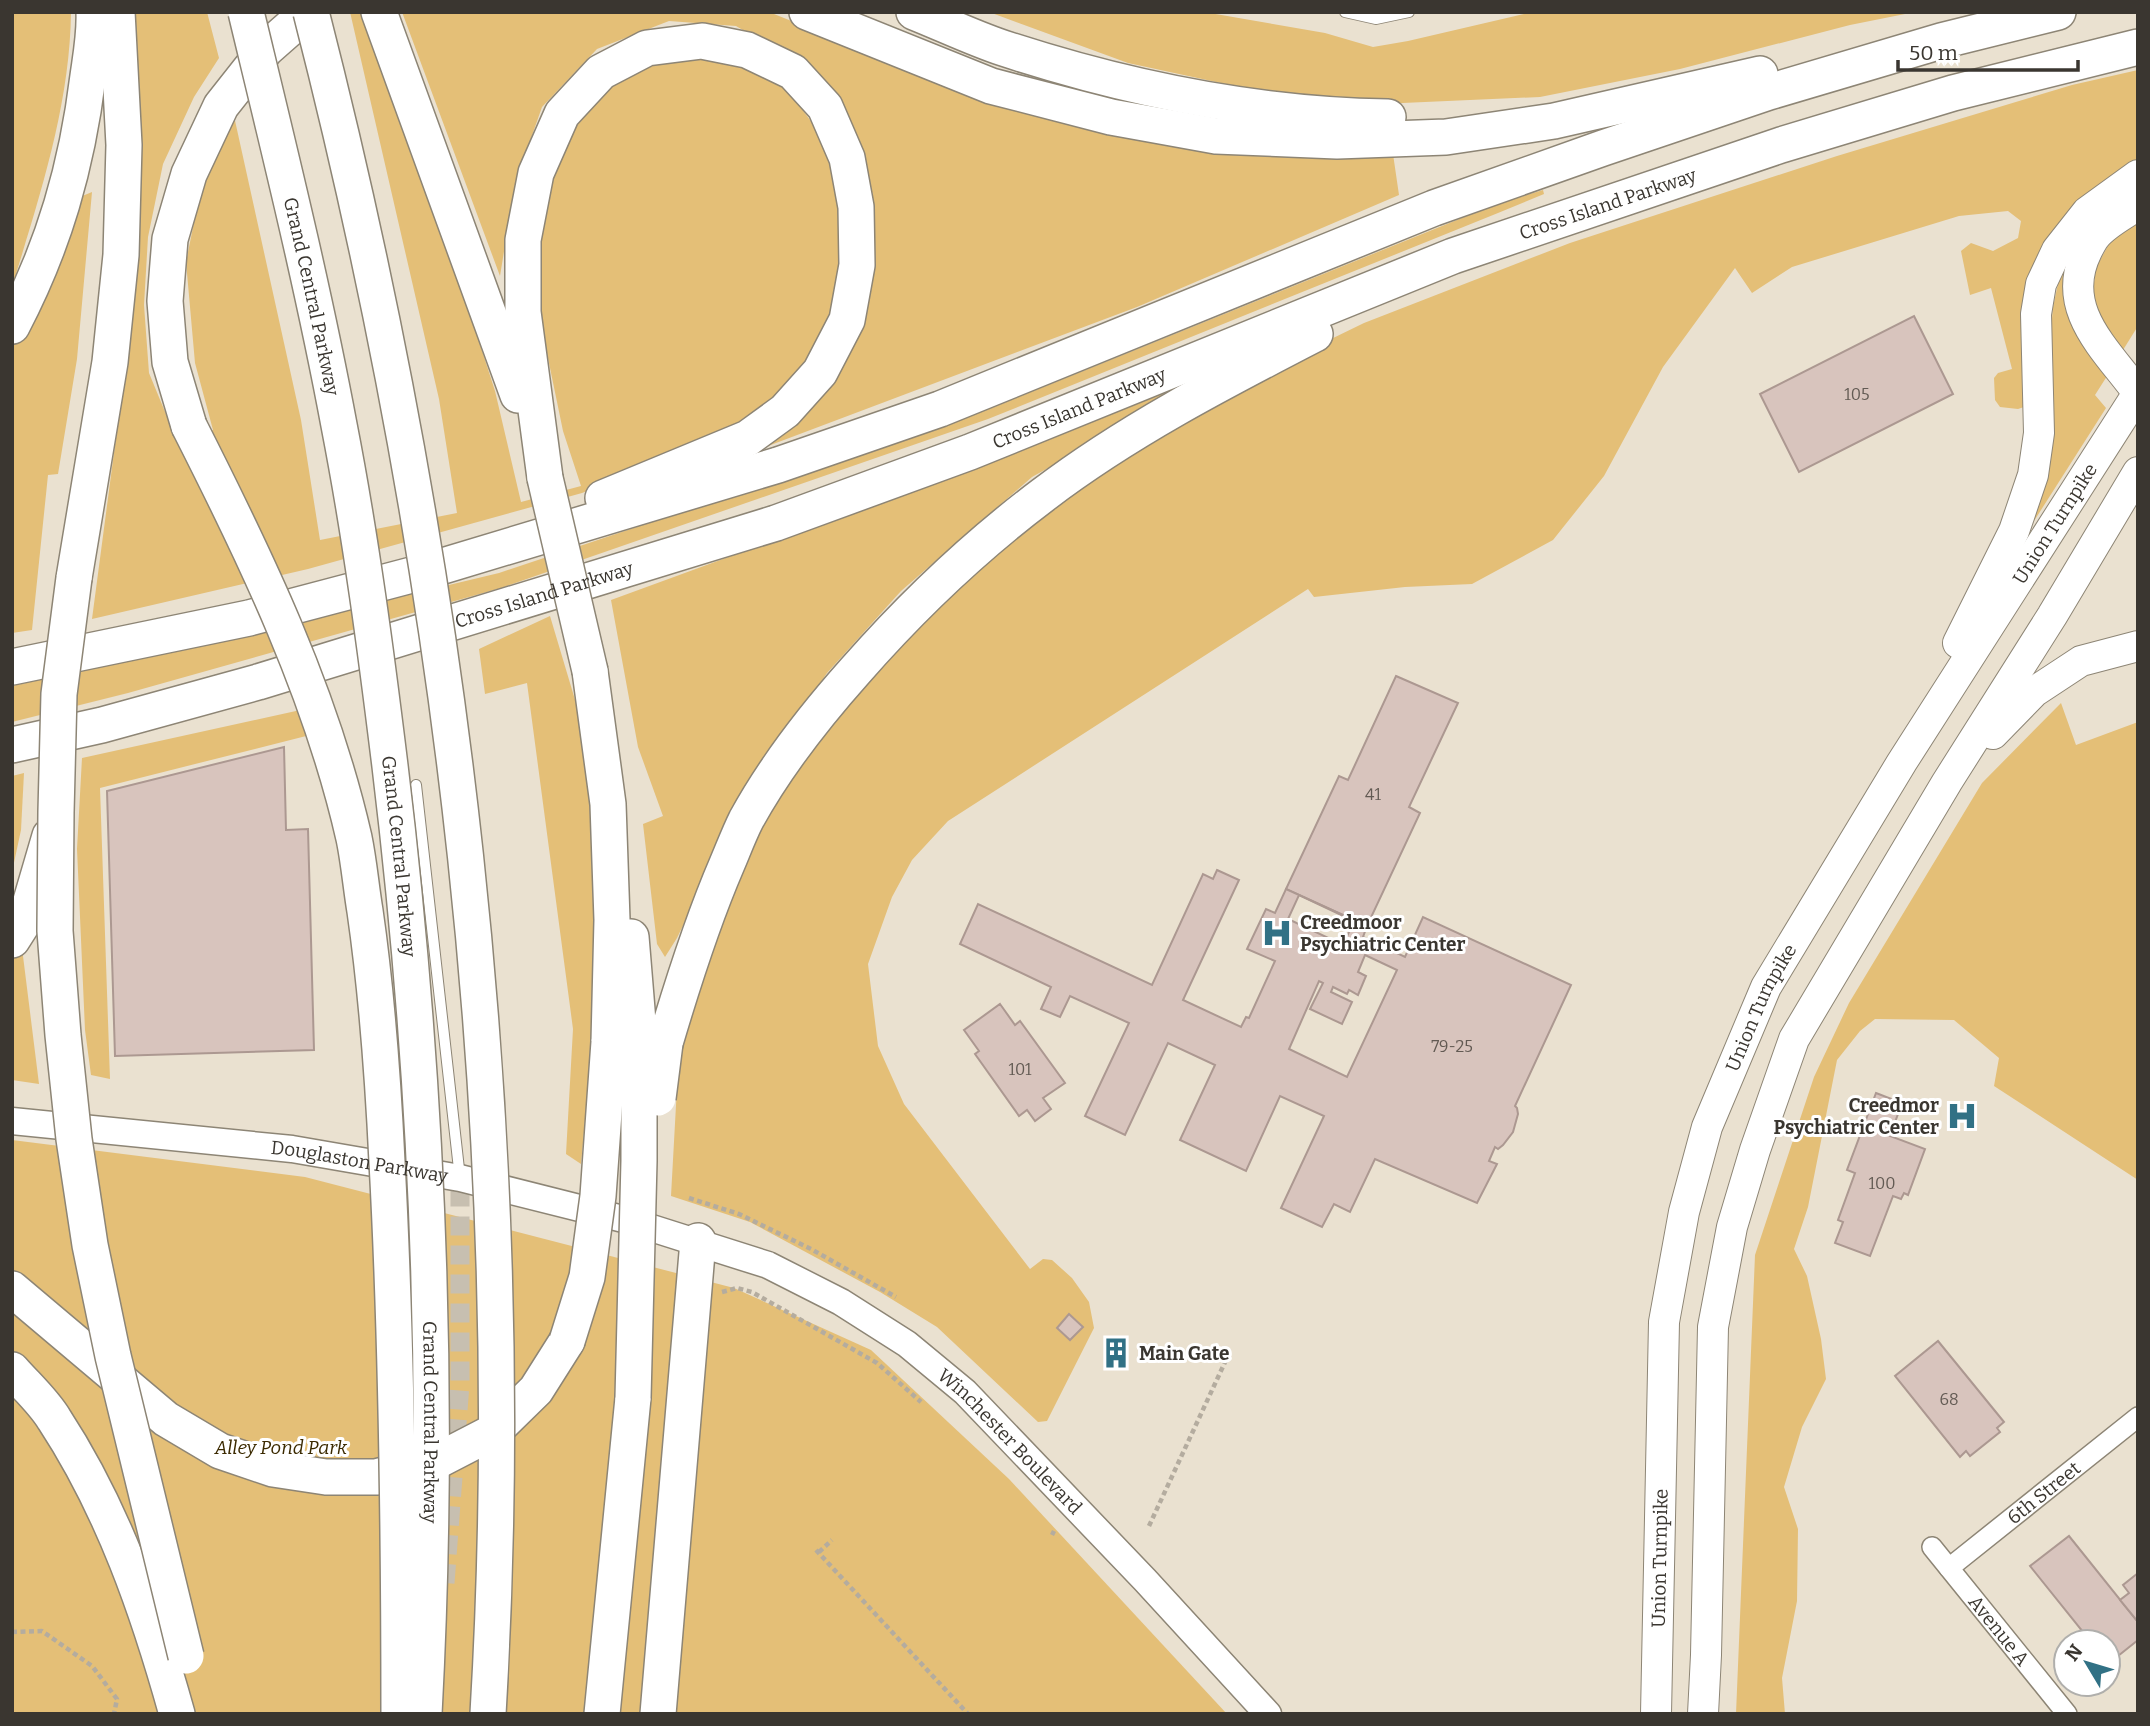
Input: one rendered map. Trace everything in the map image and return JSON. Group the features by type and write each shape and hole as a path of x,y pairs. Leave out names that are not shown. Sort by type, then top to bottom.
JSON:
{"highway":[{"path":"12,326 30,292 63,208 82,124 94,12"},
{"path":"117,12 124,145 121,255 110,362 74,578 59,694 55,931 76,1153 90,1245 113,1356 186,1656 197,1714"},
{"name":"Grand Central Parkway","path":"246,12 308,270 340,428 365,577 399,838 423,1129 429,1289 432,1471 424,1714"},
{"path":"399,1714 398,1464 389,1184 376,990 355,840 324,731 281,617 231,508 189,426 170,362 165,301 170,239 188,174 221,106 266,49 310,12 370,259 400,415 448,708 463,832 477,979 493,1267 495,1467 488,1714"},
{"path":"379,12 392,49 508,318 590,671 613,789 629,904 638,1040 639,1161 633,1398 602,1714"},
{"path":"807,12 991,86 1111,117 1216,136 1337,141 1446,137 1554,121 1904,41 2046,12"},
{"path":"914,12 1001,47 1124,84 1232,106 1339,117 1447,118 1554,112 1714,85"},
{"path":"12,667 249,618 424,572 778,465 940,409 1434,208 1603,148 1796,84 1941,41 2058,12"},
{"path":"424,572 748,438 785,411 820,372 847,320 857,265 856,207 847,158 825,107 793,72 747,50 702,41 647,48 601,72 562,114 536,173 508,318"},
{"name":"Cross Island Parkway","path":"12,745 102,725 401,639 776,523 970,452 1453,256 1781,145 1953,93 2138,47"},
{"path":"12,1289 166,1419 220,1451 273,1469 326,1477 376,1477 437,1461 493,1432 536,1390 567,1341 587,1277 598,1196 638,1040 685,975 712,898 746,821 789,752 836,692 896,624 963,560 1044,494 1121,442 1215,386 1337,322 1437,275 1612,201"},
{"path":"12,751 102,725"},
{"path":"12,940 26,918 56,813"},
{"path":"658,1714 698,1241"},
{"path":"12,1370 53,1416 92,1484 125,1552 177,1714"}],"main road":[{"path":"1902,762 2014,531 2033,475 2039,433 2036,314 2041,284 2057,250 2087,212 2138,175"},
{"path":"2138,205 2095,237 2082,262 2076,282 2078,304 2084,320 2138,393"},
{"name":"Union Turnpike","path":"1656,1714 1664,1322 1684,1212 1707,1127 1766,987 1902,762 2138,393"},
{"path":"1703,1714 1713,1327 1732,1227 1755,1150 1794,1039 1947,782 2052,616 2138,472"},
{"path":"1947,782 2034,692 2081,661 2138,646"},
{"name":"Douglaston Parkway","path":"12,1121 292,1149 460,1178 564,1203 698,1241"},
{"name":"Winchester Boulevard","path":"698,1241 768,1265 841,1302 907,1343 974,1401 1268,1714"}],"street":[{"name":"6th Street","path":"1949,1568 2138,1417"},
{"name":"Avenue A","path":"1932,1547 2067,1714"}],"lane":[{"path":"1345,12 1376,19 1409,12"},
{"path":"416,785 460,1178"}],"path":[{"path":"689,1198 739,1214 811,1249 896,1297"},
{"path":"718,1295 737,1288 752,1292 877,1363 921,1402"},
{"path":"1149,1526 1226,1360"},
{"path":"832,1540 818,1551 968,1714"},
{"path":"12,1632 42,1631 92,1667 117,1699 114,1714"}],"green space":[{"path":"12,12 71,12 59,117 12,287"},
{"path":"132,12 207,12 219,58 194,97 163,164 148,237 144,305 149,373 180,448 213,430 195,363 186,262 204,173 232,107 301,420 320,540 457,513 439,399 350,12 363,12 443,229 495,391 521,502 581,486 563,431 536,300 538,206 565,131 627,69 704,49 781,80 823,138 845,221 831,316 786,394 719,439 582,493 308,569 92,619 135,294 137,127"},
{"path":"402,12 769,12 931,77 1393,154 1399,195 1137,307 752,452 873,263 873,195 847,115 799,63 736,26 669,21 597,49 542,107 515,184 500,276"},
{"path":"989,12 1204,12 1325,33 1373,47 1532,12 1915,12 1850,25 1680,69 1540,97 1380,104 1244,88 1128,63"},
{"path":"2138,70 2138,162 2071,209 2024,407 2000,407 1995,400 1994,378 1998,373 2012,369 1991,288 1970,295 1961,251 1971,243 1993,251 2018,238 2021,221 2008,211 1959,216 1792,267 1752,293 1735,268 1663,367 1604,476 1553,540 1472,584 1405,587 1314,597 1308,589 948,821 912,860 892,897 868,964 878,1046 904,1104 1030,1269 1043,1259 1052,1260 1072,1278 1089,1302 1094,1328 1047,1421 1038,1422 937,1327 880,1292 750,1222 671,1196 678,1069 705,957 771,800 867,669 1030,515 1198,404 1364,323 1570,243 1837,156 2072,85"},
{"path":"1543,190 1544,194 1498,213 988,419 501,588 128,693 12,722 12,686 191,647 499,573 984,411 1494,205"},
{"path":"92,192 77,359 58,474 48,475 32,630 12,633 12,347 27,318 75,199"},
{"path":"2138,219 2138,326 2123,350 2102,324 2092,297 2096,268 2112,238"},
{"path":"2078,240 2109,373 2095,395 2106,408 2034,521 2047,445 2048,365 2053,307 2062,265"},
{"path":"1190,382 1195,386 1032,477 901,591 827,673 746,794 677,938 665,957 657,944 643,824 663,816 638,747 611,600 1051,439"},
{"path":"550,616 590,750 599,872 592,1045 581,1164 566,1154 573,1029 527,683 485,694 479,649"},
{"path":"2061,703 2076,745 2138,722 2138,1180 1994,1086 1999,1058 1954,1020 1875,1019 1860,1031 1837,1060 1808,1207 1794,1249 1807,1276 1821,1339 1826,1379 1802,1427 1784,1487 1798,1529 1797,1601 1782,1678 1785,1714 1736,1714 1755,1255 1814,1077 1849,1003 1982,783"},
{"path":"305,709 314,734 100,788 110,1079 91,1075 85,1030 77,849 82,758"},
{"path":"24,773 21,830 12,872 12,776"},
{"path":"22,948 39,1084 12,1080 12,958"},
{"name":"Alley Pond Park","path":"12,1140 305,1177 734,1288 871,1350 1009,1479 1227,1714 12,1714"}],"building":[{"path":"1914,316 1953,394 1799,472 1760,394"},
{"path":"1396,676 1458,703 1409,807 1420,813 1367,926 1286,889 1339,776 1348,780"},
{"path":"284,747 286,830 308,829 314,1050 115,1056 107,791"},
{"path":"1217,870 1239,880 1183,1000 1241,1027 1246,1017 1249,1018 1275,961 1247,949 1266,909 1275,913 1286,889 1367,926 1363,937 1405,957 1423,917 1571,985 1515,1106 1518,1114 1513,1132 1503,1145 1498,1149 1495,1147 1489,1161 1497,1164 1477,1203 1375,1159 1350,1212 1334,1204 1322,1227 1281,1208 1324,1116 1280,1096 1246,1171 1180,1140 1215,1065 1168,1043 1125,1135 1085,1116 1129,1023 1070,996 1060,1017 1041,1009 1051,987 960,944 978,904 1152,985 1203,874 1213,879","holes":["1299,895 1354,921 1343,945 1288,919","1365,955 1397,970 1347,1077 1289,1049 1319,981 1323,983 1310,1009 1342,1024 1352,1002 1331,992 1333,987 1347,994 1349,990 1358,995 1366,976 1358,972"]},
{"path":"1000,1004 1015,1025 1020,1021 1065,1083 1043,1098 1051,1109 1035,1121 1027,1110 1019,1116 975,1054 979,1051 964,1030"},
{"path":"1876,1093 1902,1103 1890,1136 1925,1149 1908,1195 1904,1193 1901,1199 1893,1196 1870,1256 1835,1243 1843,1222 1838,1220 1855,1173 1847,1170"},
{"path":"1069,1314 1083,1327 1070,1340 1057,1328"},
{"path":"1938,1341 2004,1422 1997,1428 2000,1432 1970,1456 1966,1451 1960,1457 1895,1376"},
{"name":"Main Gate","path":"1114,1342 1126,1348 1118,1364 1107,1358"},
{"path":"2069,1536 2138,1622 2138,1640 2122,1653 2122,1628 2080,1628 2030,1566"},
{"path":"2138,1573 2138,1622 2120,1600 2129,1593 2123,1585"}],"tunnel":[{"path":"445,1583 460,1384 460,1178"}],"place":[{"name":"Creedmoor Psychiatric Center","path":"1277,933"},
{"name":"Creedmor Psychiatric Center","path":"1962,1116"},
{"name":"Main Gate","path":"1116,1353"}]}
